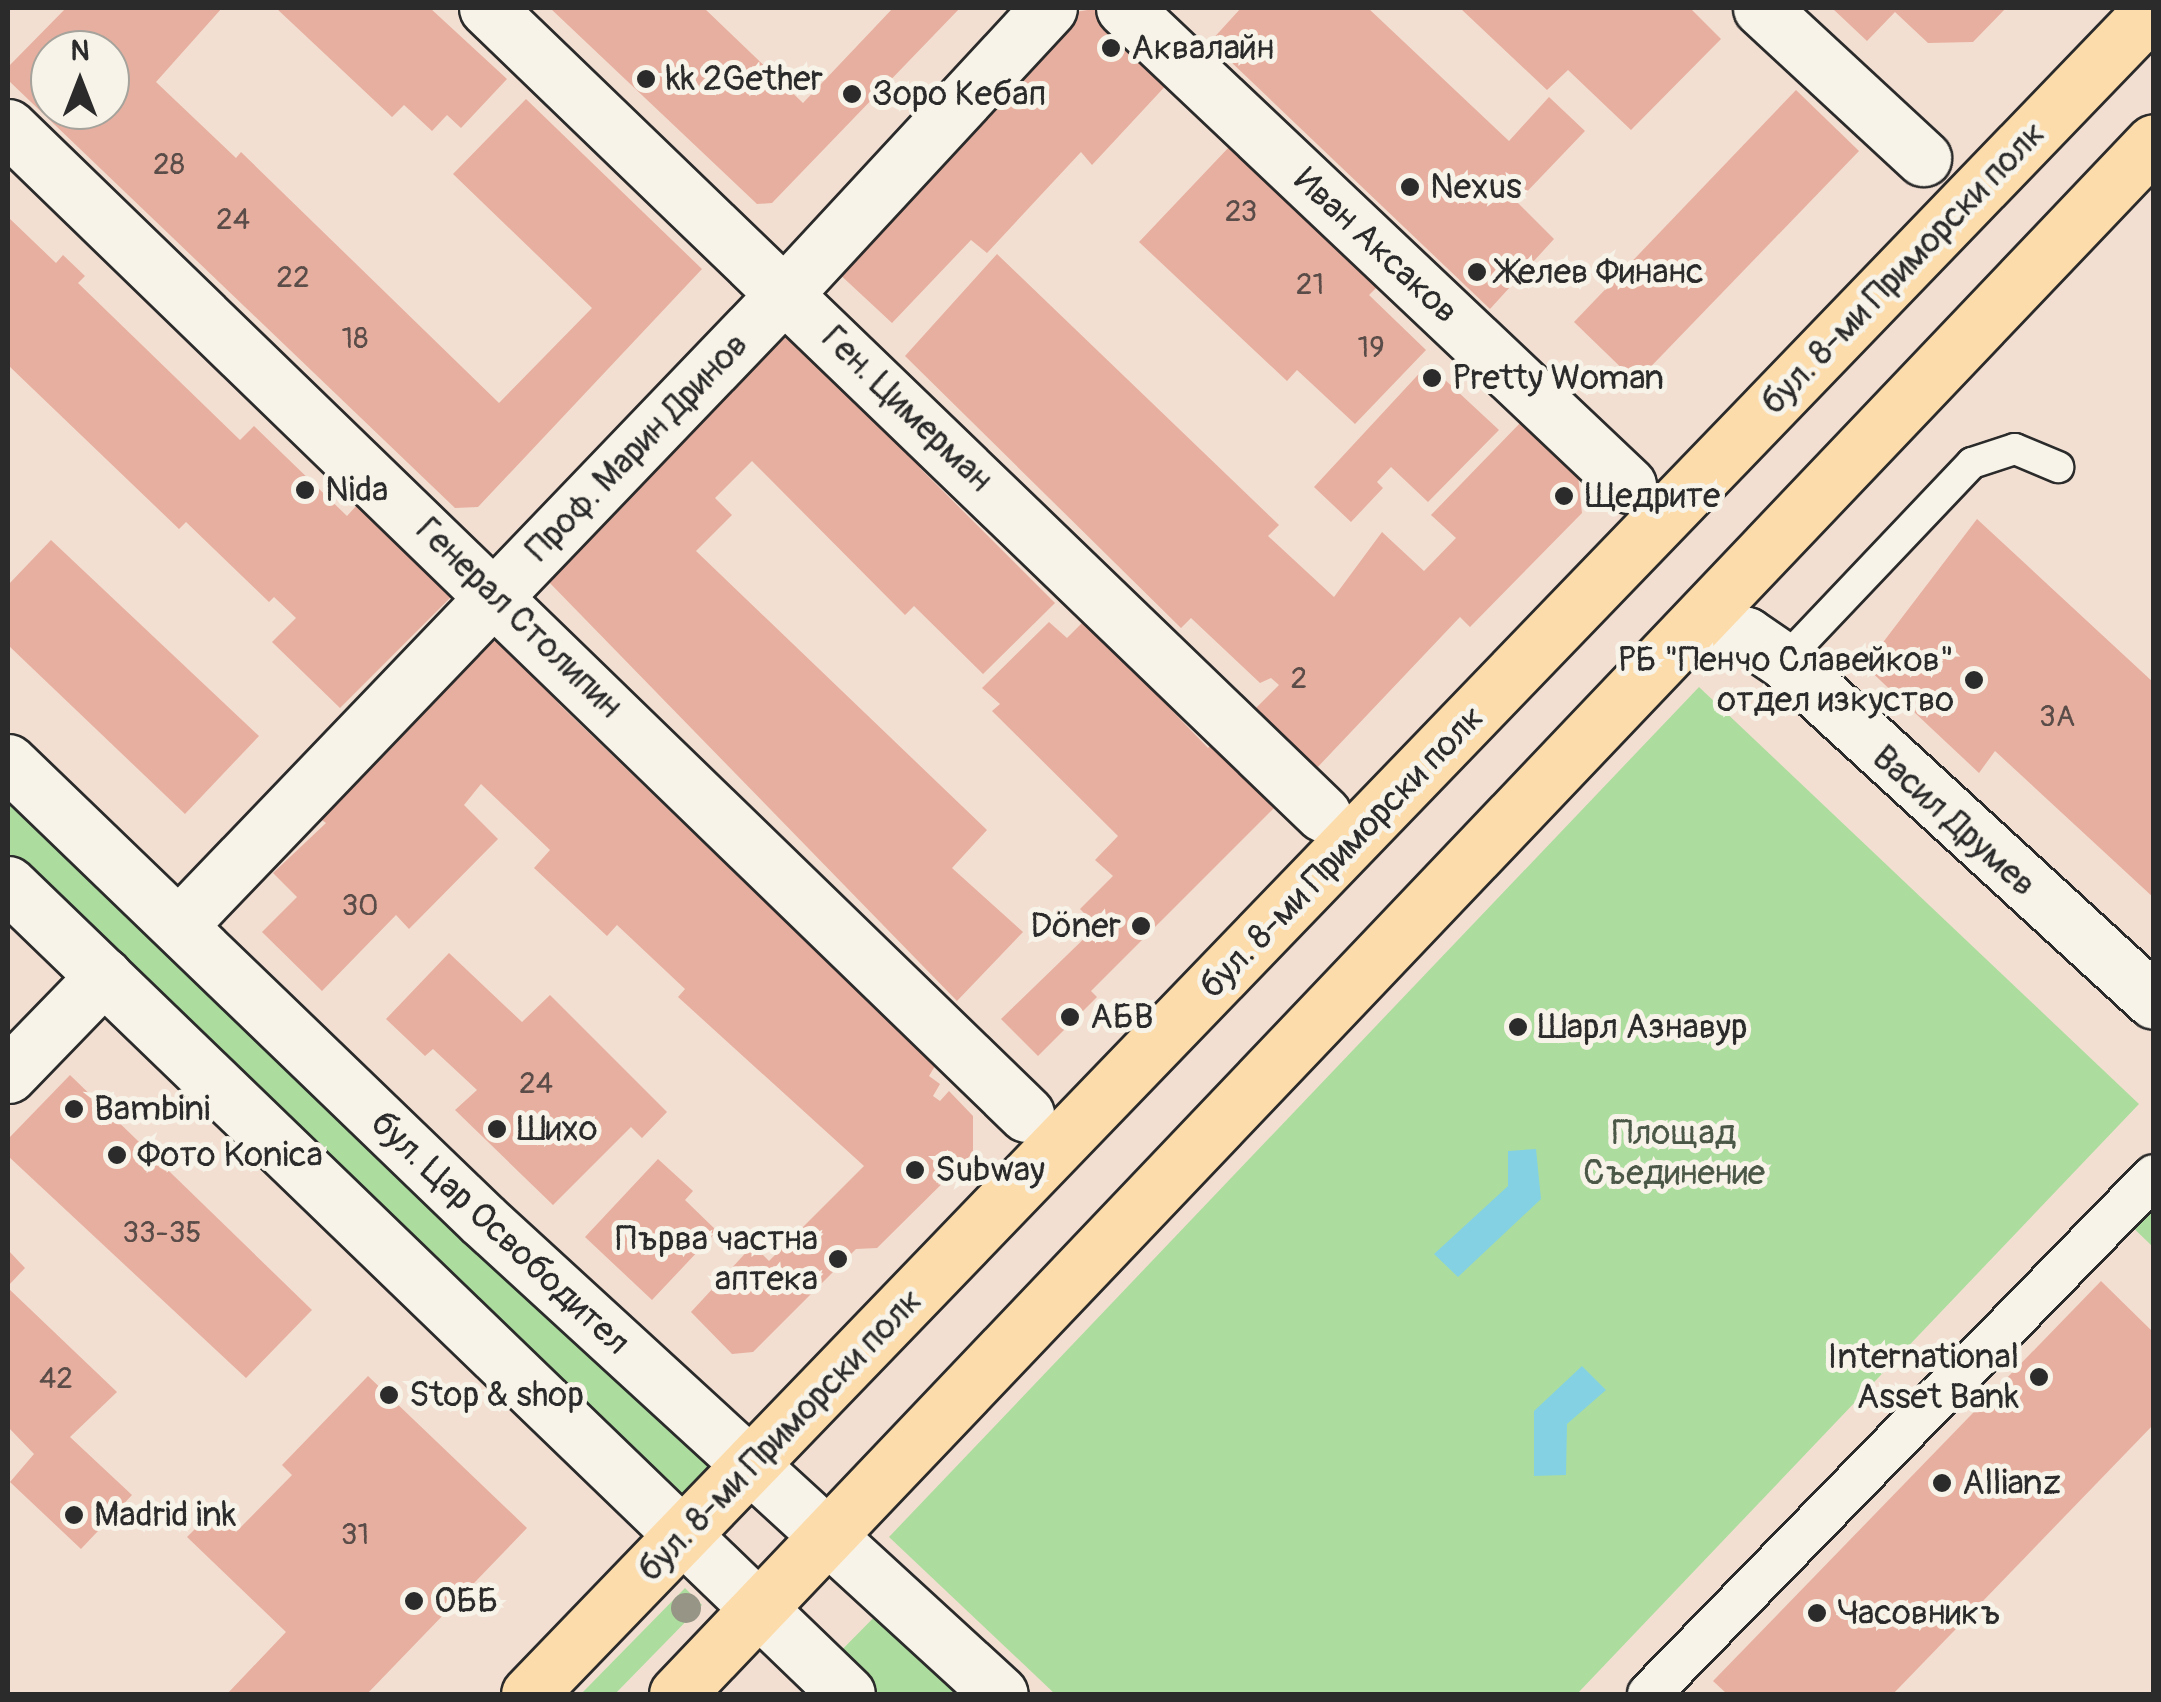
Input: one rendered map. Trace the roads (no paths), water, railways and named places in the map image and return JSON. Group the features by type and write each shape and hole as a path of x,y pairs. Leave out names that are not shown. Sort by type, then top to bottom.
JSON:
{"main road":[{"name":"бул. 8-ми Приморски полк","path":"529,1694 2154,8"},
{"path":"677,1694 760,1612 828,1535 2154,142"}],"street":[{"name":"Ген. Цимерман","path":"487,8 786,292 1323,814"},
{"name":"Проф. Марин Дринов","path":"179,924 786,292 1049,8"},
{"name":"Иван Аксаков","path":"1124,8 1628,485"},
{"path":"1761,8 1923,158"},
{"name":"Генерал Столипин","path":"8,127 496,594 1026,1114"},
{"name":"Васил Друмев","path":"1698,622 1746,635 1784,661 2154,1001"},
{"name":"бул. Цар Освободител","path":"8,762 483,1220 1000,1694"},
{"path":"8,884 686,1533 760,1612 847,1694"},
{"path":"8,1075 104,976"},
{"path":"1649,1694 2154,1176"}],"lane":[{"path":"1784,661 1972,463 2015,449 2058,467"}],"water":[{"path":"1536,1149 1541,1199 1458,1277 1434,1254 1508,1186 1508,1151"},
{"path":"1582,1366 1606,1390 1567,1424 1566,1475 1534,1476 1534,1411"}],"place":[{"name":"Аквалайн","path":"1111,48"},
{"name":"kk 2Gether","path":"646,79"},
{"name":"Зоро Кебап","path":"852,94"},
{"name":"Nexus","path":"1410,187"},
{"name":"Желев Финанс","path":"1477,272"},
{"name":"Pretty Woman","path":"1432,378"},
{"name":"Nida","path":"305,490"},
{"name":"Щедрите","path":"1564,496"},
{"name":"РБ \"Пенчо Славейков\" отдел изкуство","path":"1974,680"},
{"name":"Döner","path":"1141,926"},
{"name":"АБВ","path":"1070,1017"},
{"name":"Шарл Азнавур","path":"1518,1027"},
{"name":"Bambini","path":"74,1109"},
{"name":"Шихо","path":"497,1129"},
{"name":"Фото Konica","path":"117,1155"},
{"name":"Subway","path":"915,1170"},
{"name":"Първа частна аптека","path":"838,1259"},
{"name":"International Asset Bank","path":"2039,1377"},
{"name":"Stop & shop","path":"389,1395"},
{"name":"Allianz","path":"1942,1483"},
{"name":"Madrid ink","path":"74,1515"},
{"name":"ОББ","path":"414,1601"},
{"name":"Часовникъ","path":"1817,1613"}],"park label":[{"name":"Площад Съединение","path":"1674,1153"}]}
